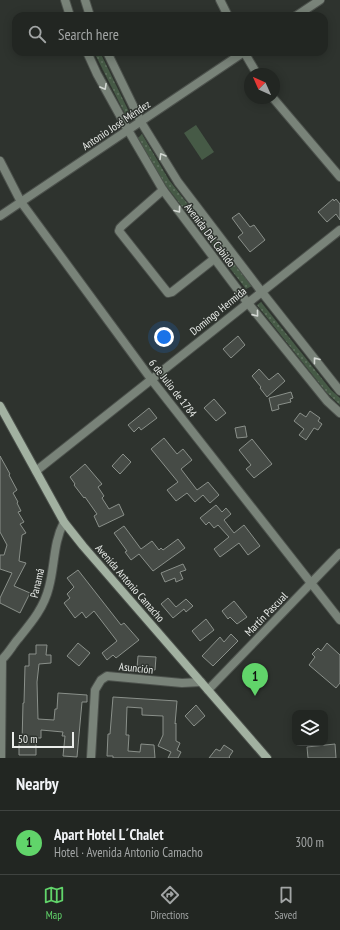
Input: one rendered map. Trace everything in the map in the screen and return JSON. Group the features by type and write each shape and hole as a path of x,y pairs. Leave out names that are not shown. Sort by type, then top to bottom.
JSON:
{"street":[{"path":"65,0 69,12"},
{"path":"85,0 89,12"},
{"path":"220,0 226,12"},
{"path":"302,12 320,0"},
{"name":"Avenida Del Cabildo","path":"89,56 128,130 163,190 247,302 327,401 340,413"},
{"name":"Avenida Del Cabildo","path":"109,56 141,122 178,182 340,391"},
{"name":"Antonio José Méndez","path":"0,216 238,56"},
{"path":"246,56 253,68"},
{"path":"278,104 340,177"},
{"name":"6 de Julio de 1784","path":"0,161 21,202 151,379 340,620"},
{"path":"163,190 123,225 119,231 168,294 214,259"},
{"name":"Domingo Hermida","path":"36,471 247,302 340,230"},
{"name":"Avenida Antonio Camacho","path":"0,406 64,522 83,546 267,758"},
{"name":"Panamá","path":"1,660 44,605 50,587 55,544 64,522"},
{"name":"Martín Pascual","path":"208,690 340,553"},
{"path":"1,660 1,758"},
{"name":"Asunción","path":"91,758 95,690 101,680 107,676 182,683 201,682"}],"green space":[{"path":"96,56 102,56 132,118 128,120"},
{"path":"196,125 214,152 202,160 184,133"},
{"path":"142,134 169,180 252,286 246,289 163,182 138,138"},
{"path":"261,302 331,390 340,398 340,405 327,393 257,305"}],"building":[{"path":"333,199 334,201 336,199 340,204 340,220 336,214 327,222 318,212"},
{"path":"239,213 250,227 254,225 265,240 250,252 238,237 243,233 232,218"},
{"path":"238,336 245,345 231,358 223,349"},
{"path":"259,369 269,380 278,373 285,381 267,397 252,376"},
{"path":"291,392 293,398 290,399 291,402 278,405 279,409 272,411 269,398"},
{"path":"214,399 226,413 216,421 204,408"},
{"path":"149,408 157,418 141,430 139,427 134,432 128,425"},
{"path":"310,411 320,418 318,421 322,424 318,430 314,428 306,440 299,435 304,429 294,421 300,413 306,417"},
{"path":"245,426 247,437 237,438 235,428"},
{"path":"164,438 177,454 183,449 192,460 181,469 197,490 208,482 219,495 210,503 203,495 195,502 187,493 176,501 167,490 178,482 151,449"},
{"path":"252,439 272,464 254,478 246,469 251,465 239,450"},
{"path":"123,454 131,462 120,474 112,466"},
{"path":"0,456 17,490 13,493 21,511 18,512 24,522 20,524 26,533 22,535 19,561 26,563 14,586 30,593 20,613 0,603 0,598 12,573 0,569 0,555 4,555 7,545 0,532"},
{"path":"85,464 102,484 98,487 104,496 102,498 109,509 119,504 124,515 99,527 94,516 97,514 74,485 75,484 70,477"},
{"path":"216,505 222,512 226,508 231,514 224,520 234,533 244,525 260,546 248,555 239,543 220,557 214,549 229,537 218,525 214,528 209,522 206,525 200,518"},
{"path":"124,526 141,549 152,541 159,550 161,548 163,550 178,539 185,548 153,571 139,554 131,560 125,552 127,551 114,533"},
{"path":"183,564 186,570 180,572 183,579 176,582 175,578 165,582 161,573"},
{"path":"78,570 121,625 124,623 139,640 116,658 113,655 107,660 102,653 117,641 94,611 86,618 82,612 75,618 64,603 70,598 67,594 74,587 67,578"},
{"path":"168,598 176,607 186,599 193,606 186,612 184,609 173,618 161,604"},
{"path":"234,601 247,617 237,624 230,617 228,619 222,611"},
{"path":"206,619 214,630 200,641 192,631"},
{"path":"231,634 238,641 213,666 202,656 220,637 224,642"},
{"path":"78,643 90,653 79,666 67,656"},
{"path":"327,643 340,655 340,683 336,688 309,665 315,657 312,654 318,648 321,651"},
{"path":"36,645 47,645 46,655 51,655 51,663 39,664 37,682 38,719 54,720 55,709 57,709 58,693 87,695 87,702 82,702 77,757 63,756 65,736 62,736 63,732 41,730 41,738 36,738 36,755 19,755 19,743 22,743 25,666 29,666 29,654 36,654"},
{"path":"138,656 156,657 155,670 137,668"},
{"path":"113,697 177,701 175,724 176,723 176,741 180,743 177,750 181,752 178,758 168,758 171,752 158,746 163,735 163,716 142,715 142,708 127,707 126,735 129,735 128,751 140,752 141,744 154,745 155,758 113,758 113,756 107,756 108,734 110,734"},
{"path":"196,705 205,716 194,726 185,716"},
{"path":"335,744 336,758 308,758 307,747 328,746 328,745"},
{"path":"224,745 233,751 229,757 230,758 209,758 216,749 220,751"}],"place":[{"name":"Apart Hotel L´Chalet","path":"255,696"}]}
